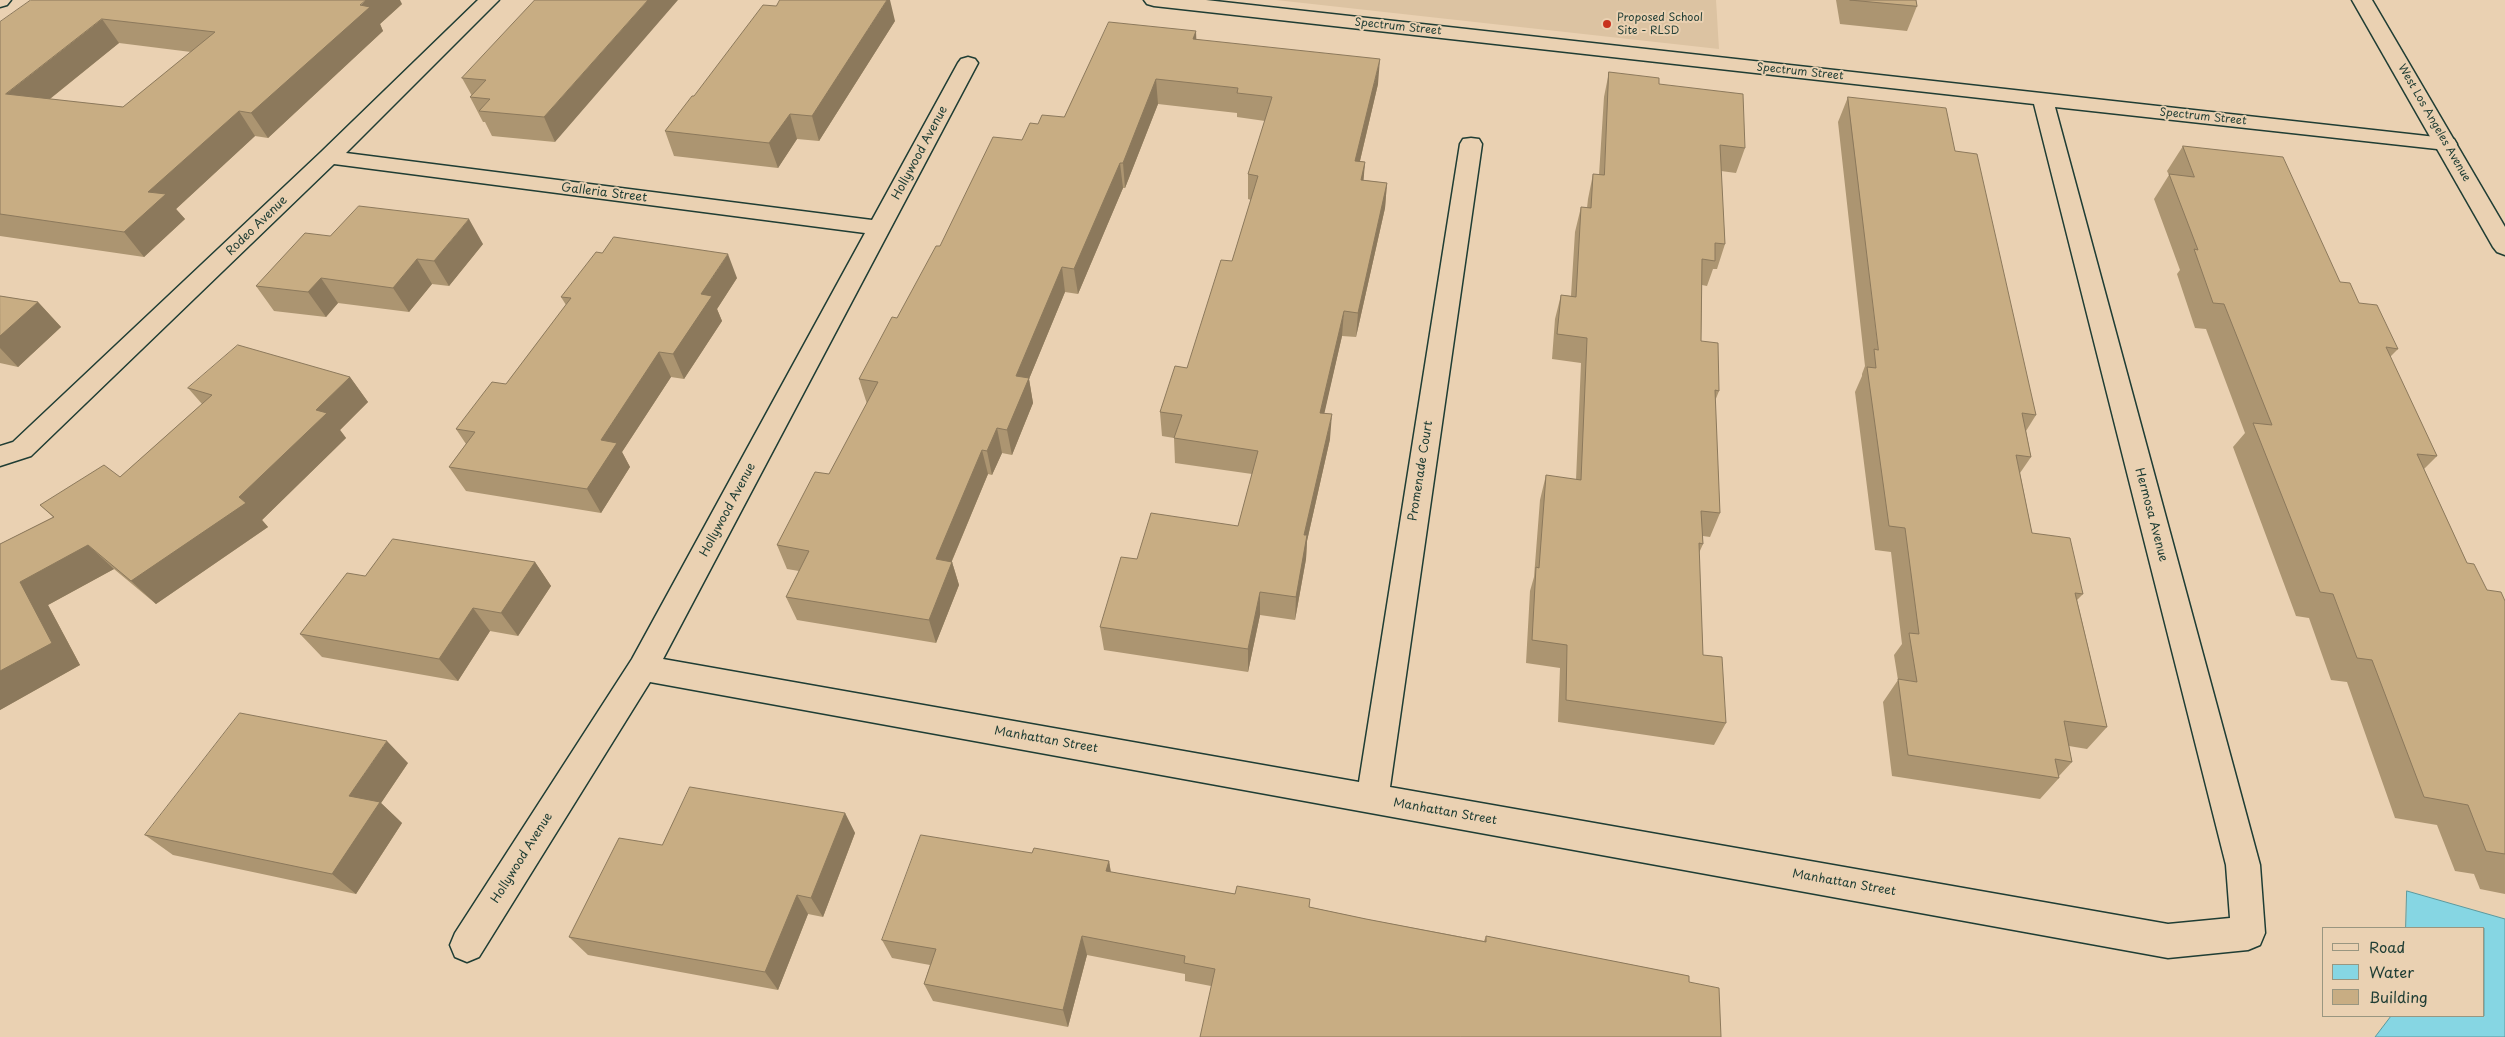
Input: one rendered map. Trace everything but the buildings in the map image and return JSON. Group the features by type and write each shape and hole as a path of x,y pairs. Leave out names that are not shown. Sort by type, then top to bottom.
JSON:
{"street":[{"name":"Rodeo Avenue","path":"11,452 329,157 489,0"},
{"name":"Spectrum Street","path":"1154,0 2446,144"},
{"name":"West Los Angeles Avenue","path":"2362,0 2505,247"},
{"name":"Hollywood Avenue","path":"467,945 643,668 968,63"},
{"name":"Hermosa Avenue","path":"2042,99 2243,866 2248,933"},
{"name":"Promenade Court","path":"1372,799 1471,144"},
{"name":"Galleria Street","path":"329,157 879,228"},
{"name":"Manhattan Street","path":"643,668 2168,941 2248,933"}],"shaded area":[{"name":"Proposed School Site - RLSD","path":"1276,0 1716,0 1719,49"}],"water":[{"path":"2407,891 2505,919 2505,1037 2375,1037 2390,1017 2485,1017 2485,927 2406,927"}],"place":[{"name":"Proposed School Site - RLSD","path":"1607,24"}]}
